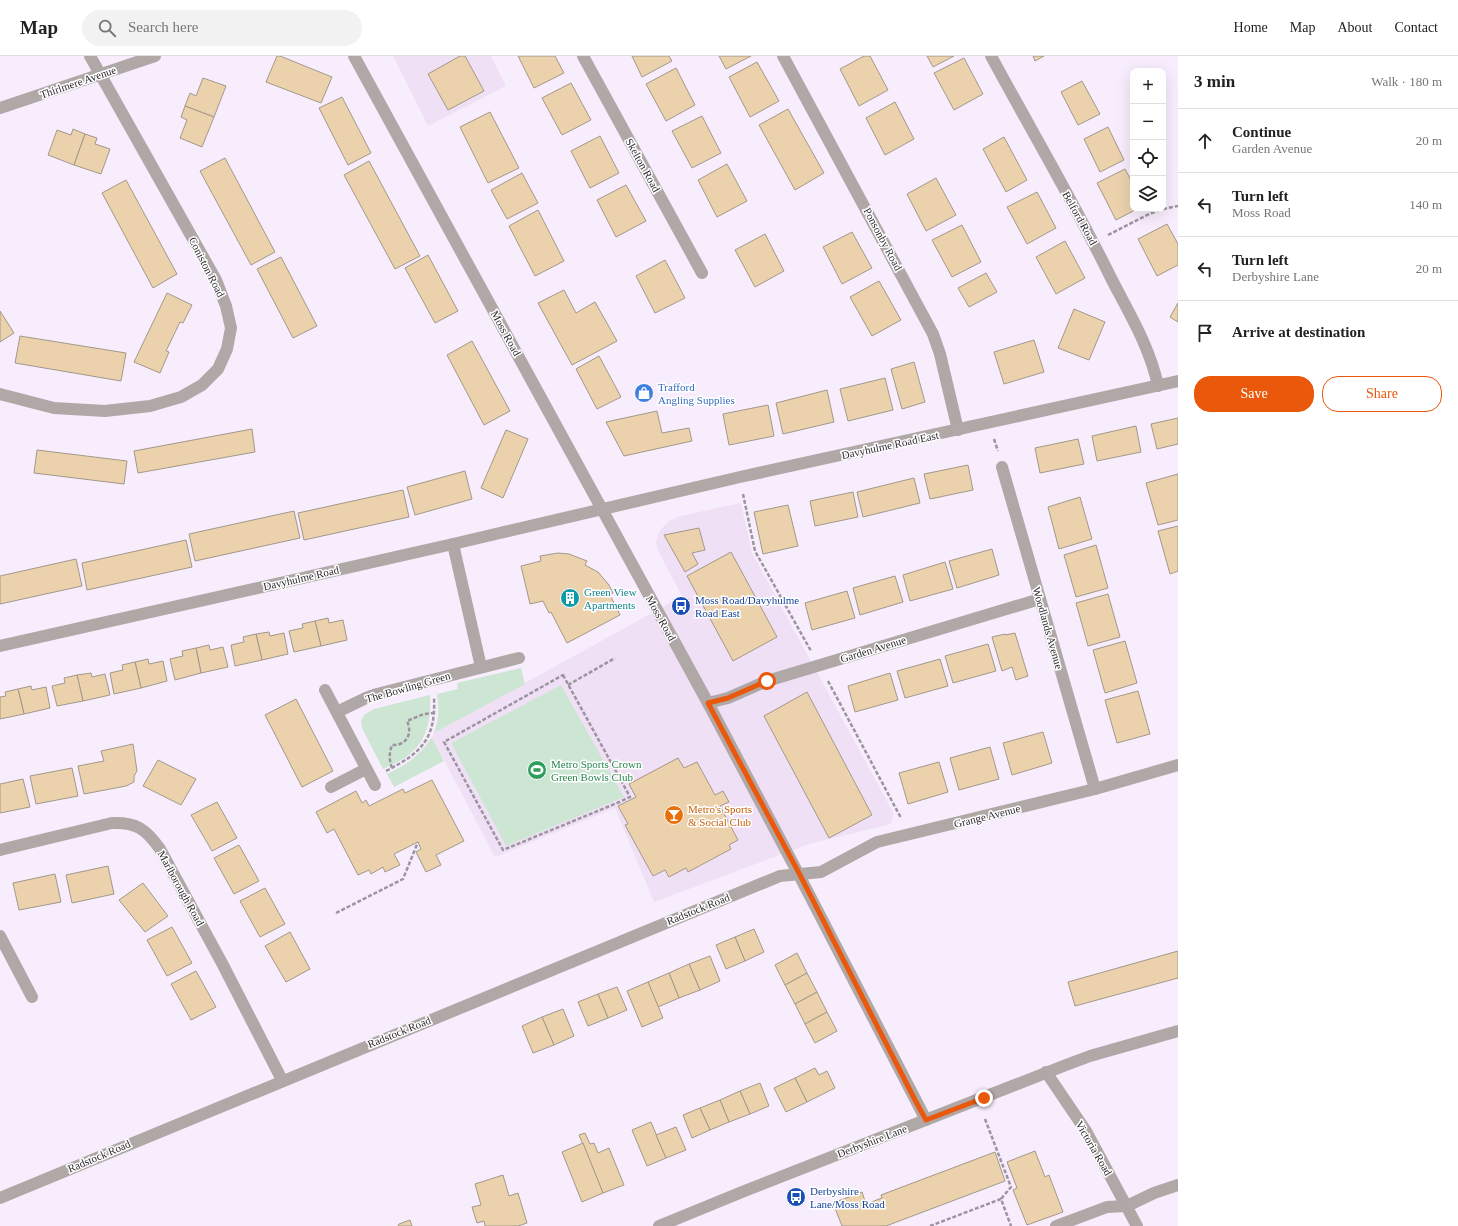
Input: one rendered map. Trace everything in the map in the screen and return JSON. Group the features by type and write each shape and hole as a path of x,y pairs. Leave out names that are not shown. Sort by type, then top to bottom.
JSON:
{"street":[{"name":"Coniston Road","path":"0,394 54,408 106,411 150,406 181,397 202,385 218,370 227,349 231,328 226,306 216,280 90,56"},
{"name":"Thirlmere Avenue","path":"0,108 155,56"},
{"name":"Moss Road","path":"354,56 708,703 800,875 926,1120"},
{"name":"Skelton Road","path":"583,56 702,273"},
{"name":"Ponsonby Road","path":"783,56 933,334 940,354 958,430"},
{"name":"Belford Road","path":"991,56 1094,243 1147,348 1154,367 1158,386"},
{"name":"Davyhulme Road East","path":"602,508 1178,381"},
{"name":"Woodlands Avenue","path":"1002,467 1095,789"},
{"name":"Davyhulme Road","path":"0,646 453,544 602,508"},
{"path":"453,544 481,667"},
{"name":"Garden Avenue","path":"708,703 728,698 767,681 1040,599"},
{"name":"The Bowling Green","path":"336,712 366,698 430,680 519,658"},
{"path":"325,690 371,778 331,787"},
{"name":"Grange Avenue","path":"800,875 821,872 877,842 1095,789 1178,765"},
{"name":"Marlborough Road","path":"0,850 112,823 126,823 141,828 152,837 160,849 223,965 282,1080"},
{"name":"Radstock Road","path":"0,1198 282,1080 780,876 800,875"},
{"path":"0,936 32,997"},
{"name":"Derbyshire Lane","path":"659,1226 1046,1072 1090,1056 1178,1031"},
{"name":"Victoria Road","path":"1046,1072 1086,1131 1137,1226"},
{"path":"1056,1226 1107,1207 1127,1206 1154,1193 1178,1185"}],"path":[{"path":"1166,208 1178,206"},
{"path":"1094,243 1155,212"},
{"path":"990,423 1002,467"},
{"path":"568,685 615,658"},
{"path":"563,675 568,685 630,797 503,850 444,742 563,675"},
{"path":"371,778 409,758 419,750 426,740 432,727 434,713 433,692 430,680"},
{"path":"392,768 390,752 392,745 398,745 409,736 410,730 407,721 424,714 434,713"},
{"path":"336,913 403,879 418,842"},
{"path":"930,1226 1002,1199 1011,1187 985,1119"},
{"path":"1002,1199 1012,1226"}],"shaded area":[{"path":"393,56 491,56 506,86 428,126"},
{"path":"741,503 752,553 892,810 892,822 887,825 809,844 654,902 615,808 495,857 432,737 434,733 682,596 658,551 656,543 658,534 669,521 680,516"}],"green space":[{"path":"521,668 525,684 434,733 438,714 437,694 458,689 457,683"},
{"name":"Metro Sports Crown Green Bowls Club","path":"561,685 624,797 506,846 451,743"},
{"path":"430,695 429,721 426,732 421,741 415,750 406,757 383,769 362,728 361,721 364,715 374,709"},
{"path":"432,737 444,761 394,787 387,774 412,759 422,750"}],"building":[{"path":"277,56 332,77 321,103 266,82"},
{"path":"460,56 465,56 484,91 448,110 428,74"},
{"path":"518,56 555,56 564,73 534,88"},
{"path":"632,56 669,56 672,61 642,77"},
{"path":"719,56 751,56 726,69"},
{"path":"864,56 870,56 888,90 859,106 840,69"},
{"path":"927,56 954,56 933,67"},
{"path":"1033,56 1044,56 1035,61"},
{"path":"964,58 983,94 954,110 934,73"},
{"path":"757,62 779,101 750,117 729,77"},
{"path":"676,68 695,105 666,121 646,84"},
{"path":"203,78 226,86 214,117 185,106 190,93 196,96"},
{"path":"1082,81 1100,114 1078,125 1061,92"},
{"path":"571,83 591,120 562,135 542,98"},
{"path":"342,97 371,153 348,165 319,108"},
{"path":"895,102 914,139 885,155 866,118"},
{"path":"185,106 214,117 202,147 180,138 187,120 181,117"},
{"path":"788,109 824,173 795,190 759,125"},
{"path":"490,112 519,168 488,183 460,127"},
{"path":"702,116 721,153 692,168 672,131"},
{"path":"1108,127 1124,160 1100,172 1084,139"},
{"path":"73,129 85,134 74,165 48,155 57,130 71,135"},
{"path":"85,134 97,138 95,144 110,149 101,174 74,165"},
{"path":"600,136 619,173 590,188 571,151"},
{"path":"1004,137 1027,180 1006,192 983,149"},
{"path":"225,158 275,252 251,265 200,171"},
{"path":"369,161 420,256 395,269 344,175"},
{"path":"727,164 747,201 717,217 698,180"},
{"path":"1125,169 1130,178 1130,212 1131,212 1116,220 1097,183"},
{"path":"522,173 538,203 507,219 491,190"},
{"path":"936,178 956,215 926,231 907,194"},
{"path":"126,180 177,274 153,288 102,193"},
{"path":"626,185 646,221 616,237 597,200"},
{"path":"1037,192 1056,228 1027,244 1007,207"},
{"path":"538,210 564,261 535,276 509,226"},
{"path":"1167,224 1178,244 1178,265 1157,276 1138,239"},
{"path":"962,225 981,262 952,277 932,240"},
{"path":"852,232 872,268 842,284 823,247"},
{"path":"765,234 784,271 755,287 735,250"},
{"path":"1065,241 1085,278 1056,294 1036,257"},
{"path":"428,255 458,311 435,323 405,268"},
{"path":"281,257 317,326 293,338 257,269"},
{"path":"665,260 685,298 655,313 636,276"},
{"path":"986,273 997,292 969,307 958,288"},
{"path":"879,281 901,320 872,336 850,297"},
{"path":"564,290 576,313 595,302 617,341 572,365 538,303"},
{"path":"167,293 192,305 183,323 180,322 166,351 169,352 160,373 134,362"},
{"path":"1178,303 1178,322 1170,317"},
{"path":"1074,309 1105,322 1089,360 1058,348"},
{"path":"0,311 14,333 0,342"},
{"path":"20,336 126,353 121,381 15,363"},
{"path":"1034,340 1044,372 1004,384 994,352"},
{"path":"472,341 510,411 484,425 447,355"},
{"path":"599,356 621,397 597,409 576,369"},
{"path":"914,362 925,402 902,409 891,369"},
{"path":"885,378 893,410 848,421 840,389"},
{"path":"827,390 834,422 783,434 776,403"},
{"path":"768,405 774,436 729,445 723,414"},
{"path":"657,411 662,433 689,428 692,441 624,456 606,422"},
{"path":"1178,418 1178,444 1157,449 1151,424"},
{"path":"1136,426 1141,452 1097,461 1092,436"},
{"path":"252,429 255,452 138,473 134,451"},
{"path":"506,430 528,439 503,498 481,488"},
{"path":"1078,439 1084,464 1040,473 1035,448"},
{"path":"37,450 127,461 124,484 34,473"},
{"path":"968,465 973,490 930,499 924,474"},
{"path":"465,471 472,499 415,515 407,487"},
{"path":"1178,474 1178,520 1158,525 1146,483"},
{"path":"914,478 920,503 863,517 857,492"},
{"path":"403,490 409,517 304,540 298,513"},
{"path":"853,492 858,517 815,526 810,501"},
{"path":"1080,497 1092,539 1059,549 1048,507"},
{"path":"788,505 798,546 763,554 754,512"},
{"path":"294,511 300,538 195,561 189,534"},
{"path":"1178,526 1178,571 1170,574 1158,531"},
{"path":"699,528 705,550 692,553 698,564 685,572 664,535"},
{"path":"186,540 192,567 87,590 82,563"},
{"path":"1096,545 1108,588 1076,597 1064,555"},
{"path":"992,549 999,575 957,588 949,561"},
{"path":"731,552 777,637 733,661 687,576"},
{"name":"Green View Apartments","path":"558,553 569,554 587,561 585,565 598,572 609,585 613,593 610,595 620,615 567,643 551,612 549,613 543,601 530,604 521,566 541,561 540,556"},
{"path":"76,559 82,586 0,604 0,576"},
{"path":"945,562 953,589 910,601 903,575"},
{"path":"895,576 903,602 860,615 853,588"},
{"path":"847,591 855,618 812,630 805,603"},
{"path":"1108,594 1120,637 1088,646 1076,603"},
{"path":"328,618 329,623 343,620 347,640 321,646 315,621"},
{"path":"315,621 321,646 294,652 289,631 303,628 302,624"},
{"path":"269,632 270,636 284,633 288,654 262,660 256,634"},
{"path":"1015,633 1028,676 1016,680 1012,667 1002,671 992,637"},
{"path":"256,634 262,660 235,666 231,645 244,642 243,637"},
{"path":"1125,641 1137,683 1105,693 1093,650"},
{"path":"988,644 996,671 953,683 945,656"},
{"path":"209,645 210,650 223,647 228,667 201,673 196,648"},
{"path":"196,648 201,673 175,680 170,659 183,656 182,651"},
{"path":"148,659 149,664 163,661 167,681 141,688 135,662"},
{"path":"940,659 948,686 905,698 897,671"},
{"path":"135,662 141,688 114,694 110,673 123,670 122,665"},
{"path":"91,673 92,677 105,674 110,695 83,701 77,675"},
{"path":"890,673 898,700 855,712 848,686"},
{"path":"77,675 83,701 57,706 52,686 65,683 64,678"},
{"path":"31,686 32,690 46,687 50,708 24,714 18,689"},
{"path":"18,689 24,714 0,719 0,697 6,696 5,692"},
{"path":"1138,691 1150,734 1117,743 1105,700"},
{"path":"807,692 872,815 829,838 764,716"},
{"path":"296,699 333,771 302,787 265,715"},
{"path":"1043,732 1052,763 1012,775 1003,743"},
{"path":"133,744 137,771 134,776 134,782 126,786 84,794 78,766 104,761 101,751"},
{"path":"990,747 999,779 959,790 950,758"},
{"name":"Metro's Sports & Social Club","path":"678,758 684,768 697,762 715,795 723,791 729,802 720,806 738,840 729,845 731,849 688,872 686,868 669,877 665,870 653,876 625,825 628,824 618,806 636,797 629,784"},
{"path":"158,760 196,779 181,805 143,786"},
{"path":"939,762 948,792 908,804 899,773"},
{"path":"72,768 78,796 36,804 30,776"},
{"path":"23,779 30,807 0,813 0,784"},
{"path":"432,780 464,841 436,855 441,865 426,872 416,852 421,849 418,842 394,854 400,865 385,872 383,867 371,874 369,870 358,875 334,829 327,833 316,812 356,791 362,803 366,800 369,806 403,789 405,793"},
{"path":"217,802 237,838 212,851 191,815"},
{"path":"239,845 259,881 234,894 214,858"},
{"path":"108,866 114,894 72,903 66,875"},
{"path":"55,874 61,902 19,910 13,883"},
{"path":"143,883 168,916 145,932 119,900"},
{"path":"265,888 285,924 260,937 240,901"},
{"path":"172,927 192,963 167,976 147,940"},
{"path":"754,929 764,952 745,961 735,937"},
{"path":"290,932 310,969 286,982 265,946"},
{"path":"735,937 745,961 726,969 716,945"},
{"path":"1178,951 1178,978 1075,1006 1068,982"},
{"path":"797,953 807,973 785,985 775,965"},
{"path":"710,956 720,981 700,990 689,964"},
{"path":"689,964 700,990 679,998 669,973"},
{"path":"196,971 216,1007 191,1020 171,984"},
{"path":"669,973 679,998 658,1007 648,982"},
{"path":"807,973 817,992 795,1004 785,985"},
{"path":"648,982 663,1018 642,1027 627,991"},
{"path":"617,987 627,1010 608,1018 598,994"},
{"path":"817,992 827,1012 805,1024 795,1004"},
{"path":"598,994 608,1018 588,1026 578,1002"},
{"path":"563,1009 574,1036 554,1045 542,1017"},
{"path":"827,1012 837,1031 815,1043 805,1024"},
{"path":"542,1017 554,1045 533,1053 522,1026"},
{"path":"815,1068 819,1075 827,1071 835,1088 807,1102 795,1078"},
{"path":"795,1078 807,1102 786,1112 774,1088"},
{"path":"760,1083 769,1106 750,1114 740,1091"},
{"path":"740,1091 750,1114 729,1122 720,1100"},
{"path":"720,1100 729,1122 710,1130 700,1108"},
{"path":"700,1108 710,1130 692,1138 683,1115"},
{"path":"651,1122 666,1158 647,1166 632,1130"},
{"path":"676,1127 686,1150 666,1158 656,1135"},
{"path":"585,1133 590,1144 594,1143 598,1153 609,1148 624,1185 603,1193 579,1135"},
{"path":"583,1143 603,1193 582,1202 562,1152"},
{"path":"1035,1151 1045,1177 1049,1175 1063,1212 1027,1225 1013,1190 1017,1188 1007,1162"},
{"path":"995,1152 1005,1181 886,1226 842,1226 833,1203 862,1192 866,1204 882,1198 881,1195"},
{"path":"503,1175 509,1196 518,1193 527,1223 518,1226 485,1226 484,1221 477,1223 472,1207 481,1205 475,1184"},
{"path":"410,1220 412,1226 398,1226 399,1224"}],"place":[{"name":"Trafford Angling Supplies","path":"644,393"},
{"name":"Green View Apartments","path":"570,598"},
{"name":"Moss Road/Davyhulme Road East","path":"681,606"},
{"name":"Metro Sports Crown Green Bowls Club","path":"537,770"},
{"name":"Metro's Sports & Social Club","path":"674,815"},
{"name":"Derbyshire Lane/Moss Road","path":"796,1197"}],"route":[{"path":"767,681 728,698 708,703 800,875 926,1120 984,1098"}]}
